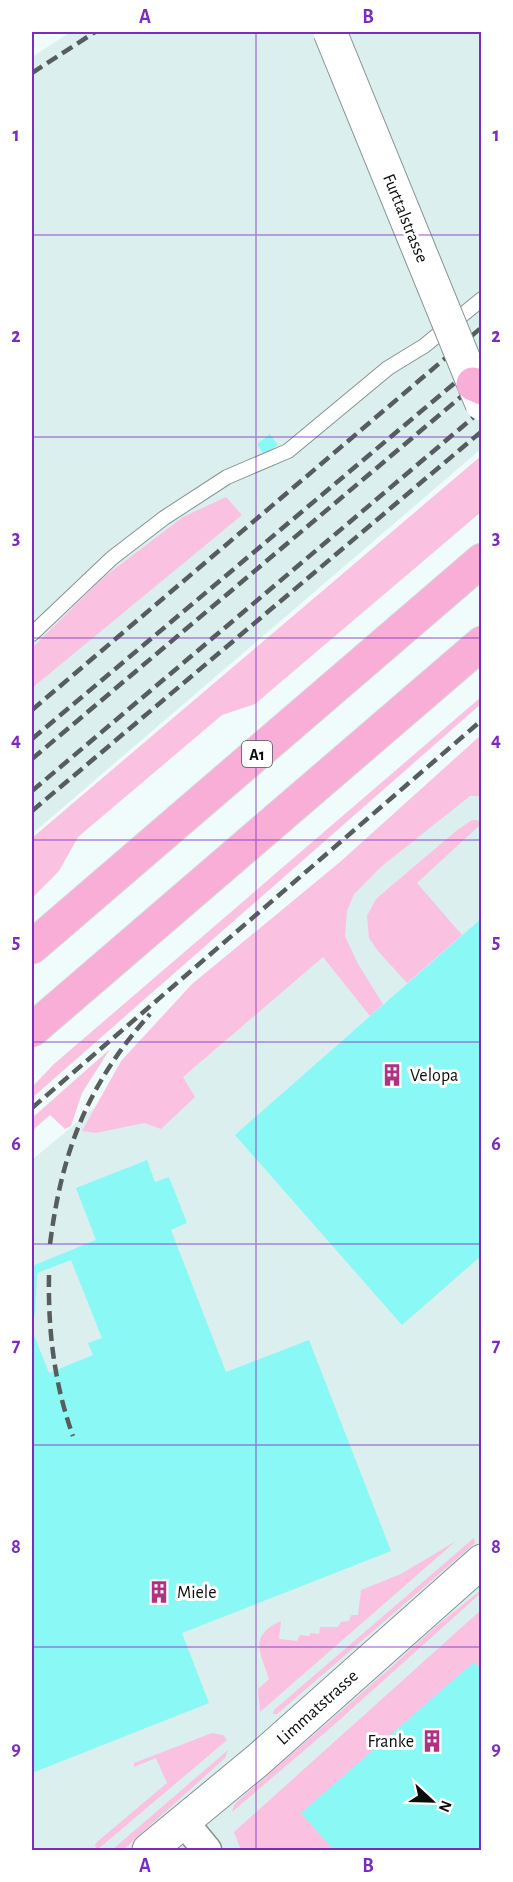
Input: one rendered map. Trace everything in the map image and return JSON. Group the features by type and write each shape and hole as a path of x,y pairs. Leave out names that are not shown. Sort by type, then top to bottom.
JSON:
{"highway":[{"name":"A1","path":"32,947 482,560"},
{"path":"32,1030 482,643"}],"main road":[{"name":"Furttalstrasse","path":"330,32 479,392"},
{"name":"Limmatstrasse","path":"149,1851 258,1760 482,1561"}],"street":[{"path":"183,1821 207,1851"}],"lane":[{"path":"32,634 112,558 164,518 227,477 288,451 388,368 424,346 482,299"}],"shaded area":[{"path":"71,32 481,32 481,449 32,834 32,57"},
{"path":"481,456 481,512 255,704 222,715 78,837 59,871 32,898 32,838"},
{"path":"226,497 242,515 32,688 32,648 104,577 183,517"},
{"path":"481,697 481,704 32,1098 32,1087 54,1064"},
{"path":"481,735 481,796 470,796 381,867 354,894 347,911 345,936 358,964 383,1004 370,1016 323,957 183,1077 195,1097 161,1129 144,1123 96,1133 82,1131 121,1061 192,984 340,862"},
{"path":"481,786 481,1850 32,1850 32,1160"},
{"path":"472,820 477,820 481,824 417,883 462,935 407,983 369,938 367,916 376,899"},
{"path":"110,1049 82,1093 71,1126 65,1129 50,1115 32,1131 32,1118"},
{"path":"474,1538 475,1543 277,1714 273,1714 274,1710"},
{"path":"456,1541 260,1712 258,1689 269,1679 259,1645 264,1632 281,1621 279,1639 297,1641 300,1635 319,1634 320,1627 338,1627 341,1622 349,1621 351,1615 358,1615 361,1590 401,1574"},
{"path":"481,1590 481,1593 327,1731 232,1812 234,1805 240,1799 434,1628"},
{"path":"481,1610 481,1670 474,1662 302,1813 334,1850 241,1850 234,1832"},
{"path":"212,1733 223,1735 227,1740 97,1850 95,1845 97,1842 167,1783 156,1758 134,1767 134,1763"},
{"path":"228,1750 225,1758 123,1850 112,1850"}],"building":[{"path":"270,434 278,445 264,455 257,444"},
{"name":"Velopa","path":"482,918 482,1255 402,1325 235,1135"},
{"name":"Miele","path":"147,1160 155,1182 169,1177 187,1223 171,1230 226,1372 309,1340 391,1551 182,1633 209,1703 32,1773 32,1330 49,1373 93,1355 88,1343 102,1338 71,1260 37,1273 35,1315 32,1317 32,1266 96,1240 76,1188"},
{"name":"Franke","path":"474,1662 482,1670 482,1850 334,1850 301,1813"}],"railway":[{"path":"32,73 95,32"},
{"path":"32,710 482,327"},
{"path":"32,739 482,360"},
{"path":"32,759 482,379"},
{"path":"32,791 482,410"},
{"path":"32,811 482,431"},
{"path":"32,1108 482,720"},
{"path":"50,1244 62,1179 81,1121 109,1067 150,1014"},
{"path":"49,1275 54,1356 61,1396 73,1436"}],"place":[{"name":"Velopa","path":"392,1075"},
{"name":"Miele","path":"159,1592"},
{"name":"Franke","path":"432,1741"}]}
